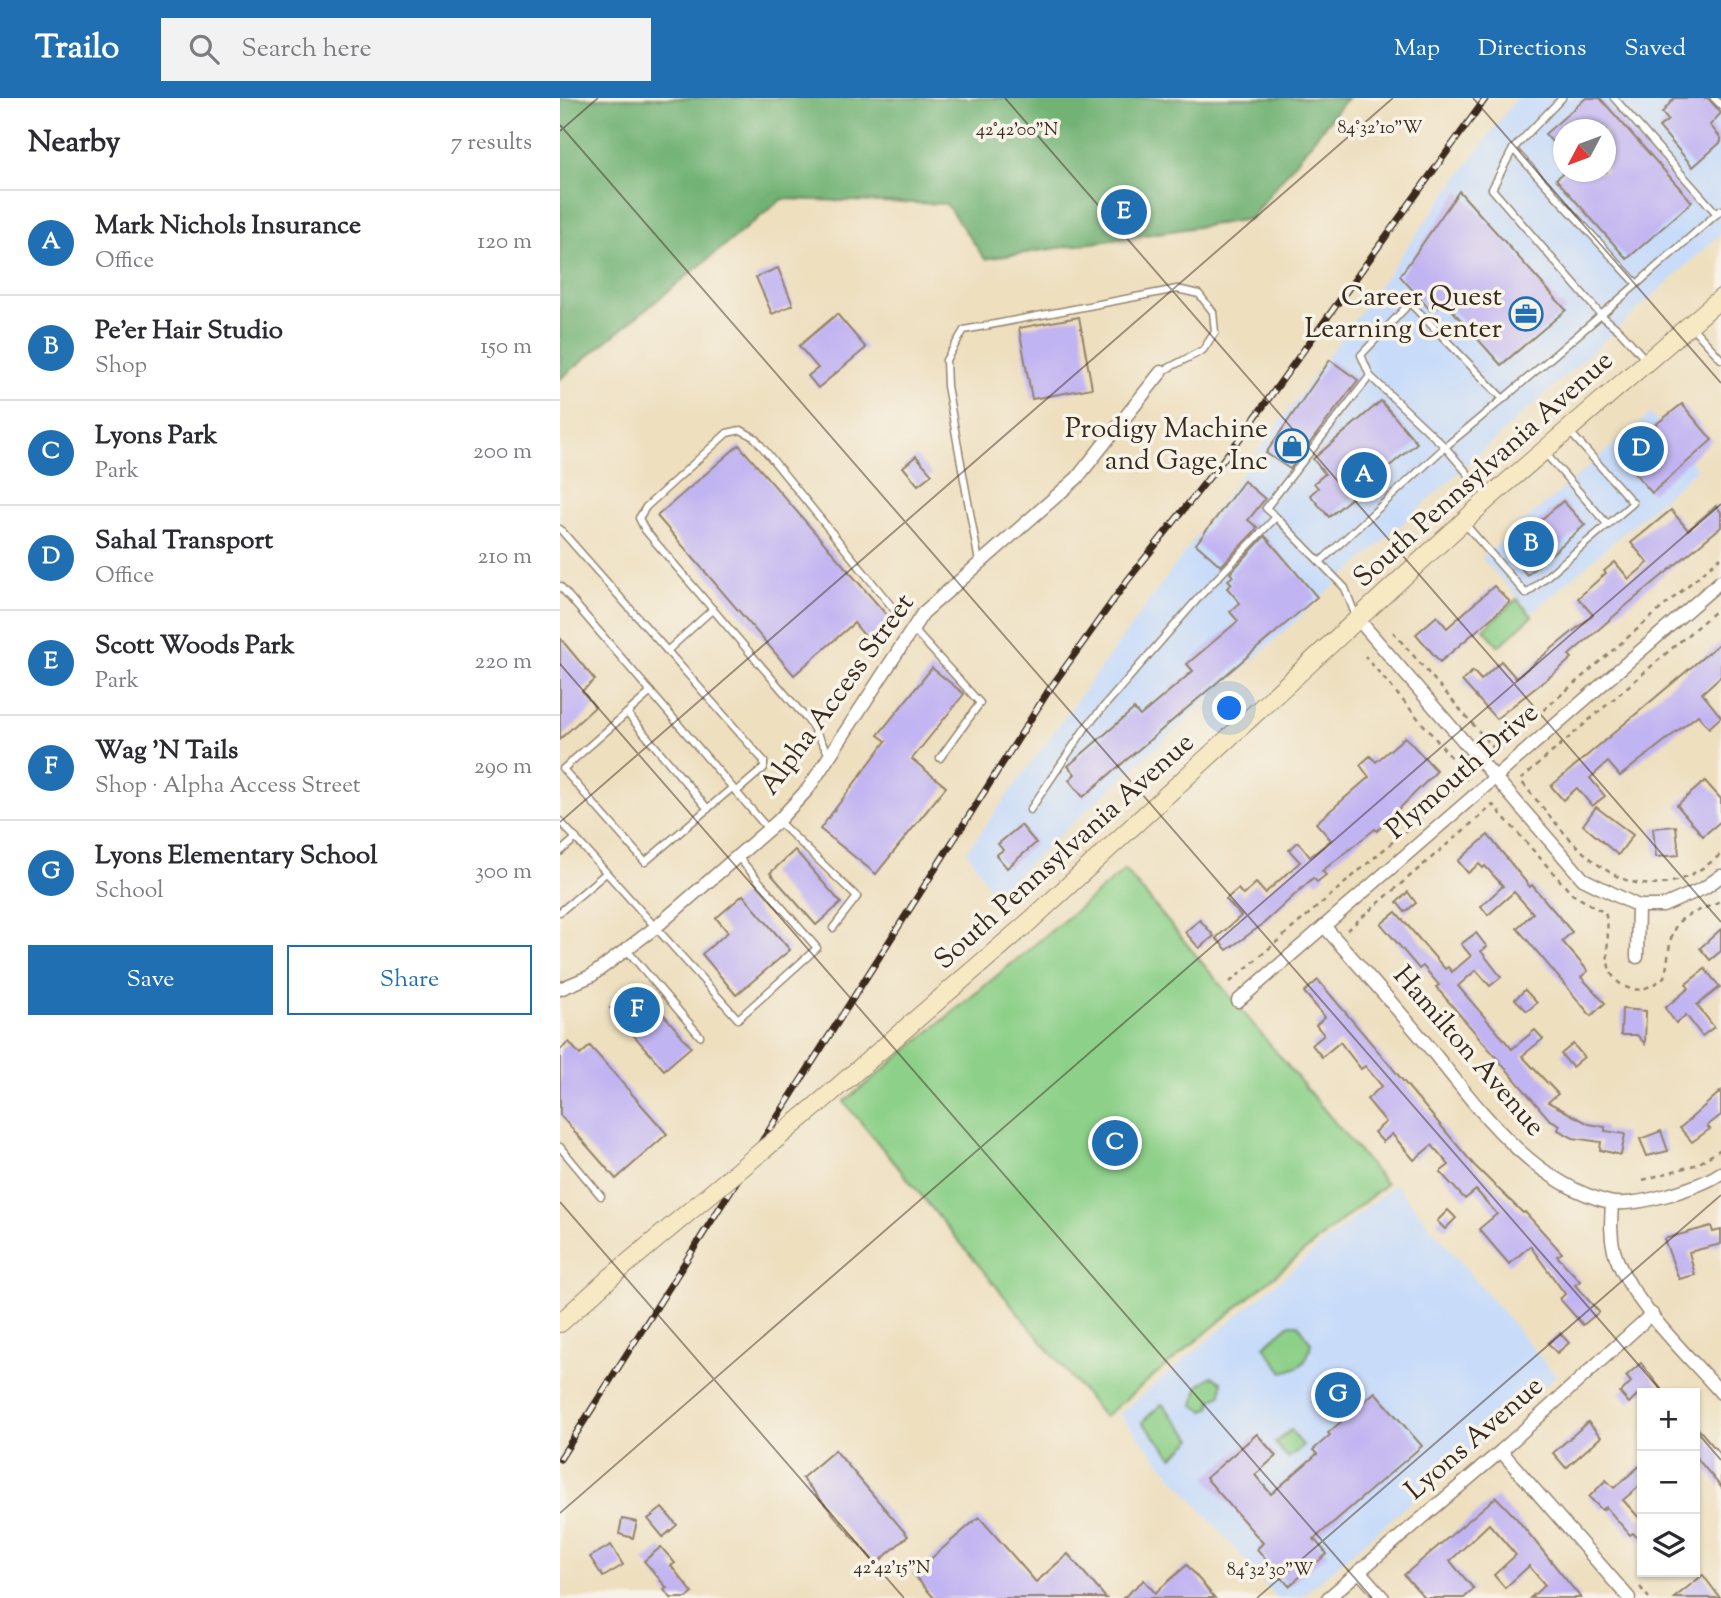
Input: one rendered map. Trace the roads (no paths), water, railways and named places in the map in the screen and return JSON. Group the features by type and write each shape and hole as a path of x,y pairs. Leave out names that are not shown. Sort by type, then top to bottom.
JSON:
{"main road":[{"name":"South Pennsylvania Avenue","path":"560,1323 1030,921 1489,498 1721,298"}],"street":[{"name":"Alpha Access Street","path":"560,989 591,976 626,950 774,825 808,789 923,612 1077,478 1161,372"},
{"name":"Plymouth Drive","path":"1238,1001 1721,581"},
{"path":"1357,618 1583,879 1638,906 1663,906 1681,900 1721,876"},
{"path":"1637,957 1638,906"},
{"name":"Hamilton Avenue","path":"1324,926 1506,1137 1531,1161 1583,1194 1612,1203"},
{"path":"1721,1173 1694,1188 1671,1195 1612,1203 1610,1232 1618,1261 1653,1314 1721,1393"},
{"name":"Lyons Avenue","path":"1328,1598 1500,1451 1653,1314"},
{"path":"1500,1451 1629,1598"},
{"path":"1359,1571 1383,1598"}],"lane":[{"path":"1562,98 1513,149 1492,188 1601,316 1622,332 1647,362"},
{"path":"1320,562 1446,447 1719,212 1614,98"},
{"path":"1714,98 1721,105"},
{"path":"1513,149 1637,284"},
{"path":"979,562 947,386 946,360 964,330 1177,289 1199,294 1213,312 1214,332 1203,350 1161,372"},
{"path":"1489,498 1446,447 1370,376 1361,355 1410,303 1503,399"},
{"path":"1690,325 1721,359"},
{"path":"1357,618 1345,588 1266,508 1370,376"},
{"path":"1463,523 1526,594 1633,503 1568,429"},
{"path":"830,756 810,723 645,530 639,518 646,507 727,433 741,430 755,438 897,613"},
{"path":"1543,451 1608,524"},
{"path":"1030,810 1086,727 1201,595 1276,517"},
{"path":"560,529 764,761 764,768 708,809 645,863 563,769 651,692"},
{"path":"560,586 734,790 857,897 833,928"},
{"path":"667,651 713,609"},
{"path":"913,628 980,703 940,758"},
{"path":"627,713 708,809"},
{"path":"560,821 738,1019 817,948 738,857"},
{"path":"560,852 576,838"},
{"path":"560,912 606,873"},
{"path":"626,950 700,1035"},
{"path":"560,1147 601,1196"}],"railway":[{"path":"560,1459 1049,690 1127,581 1238,441 1486,98"}],"place":[{"name":"Scott Woods Park","path":"1124,212"},
{"name":"Career Quest Learning Center","path":"1526,314"},
{"name":"Prodigy Machine and Gage, Inc","path":"1292,446"},
{"name":"Sahal Transport","path":"1641,449"},
{"name":"Mark Nichols Insurance","path":"1364,475"},
{"name":"Pe'er Hair Studio","path":"1531,544"},
{"name":"Wag 'N Tails","path":"637,1010"},
{"name":"Lyons Park","path":"1115,1143"},
{"name":"Lyons Elementary School","path":"1338,1395"}]}
